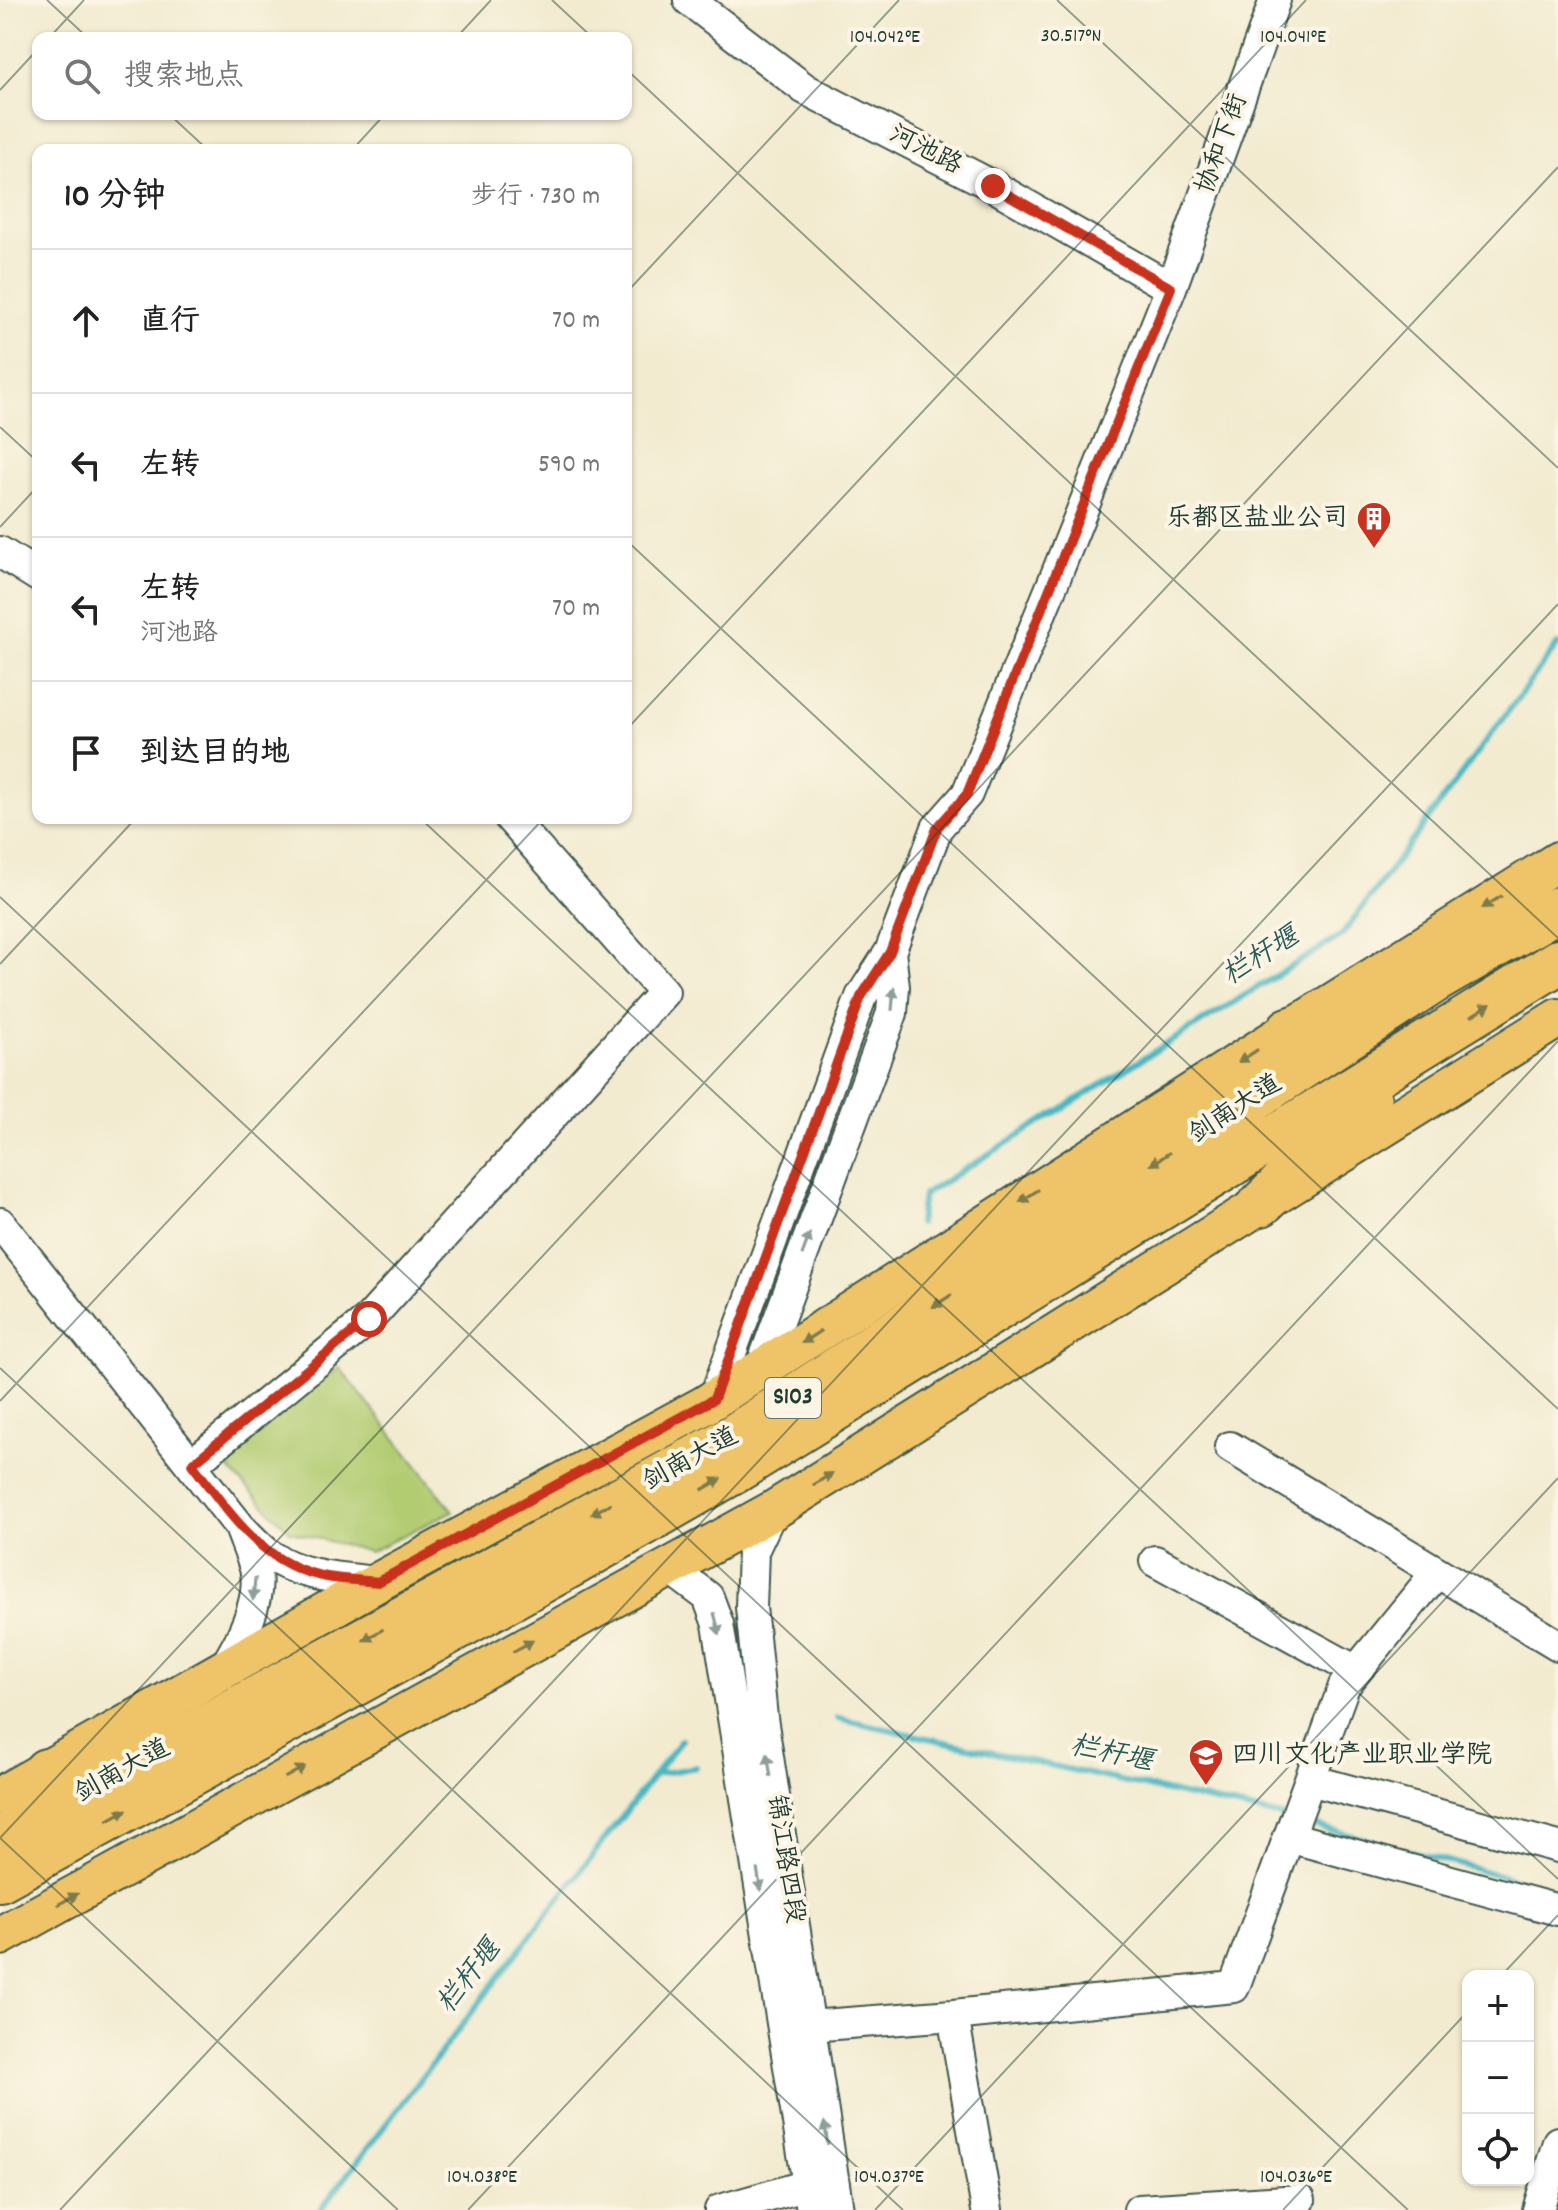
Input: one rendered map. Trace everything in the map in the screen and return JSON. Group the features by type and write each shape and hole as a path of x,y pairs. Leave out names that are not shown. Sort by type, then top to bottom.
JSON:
{"highway":[{"name":"剑南大道","path":"0,1839 730,1439 1434,981 1558,909"},
{"name":"剑南大道","path":"0,1879 576,1562 733,1472 1558,962"},
{"path":"1289,1030 1434,981"},
{"path":"1261,1204 1430,1041"},
{"path":"46,1771 166,1748"}],"main road":[{"path":"0,1796 378,1582 714,1399 1558,861"},
{"path":"0,1936 772,1511 1558,1018"}],"street":[{"name":"河池路","path":"689,0 805,89 993,186 1171,288"},
{"name":"协和下街","path":"890,952 937,828 967,794 1171,288 1275,0"},
{"path":"0,552 32,572"},
{"path":"192,1464 369,1319 664,992 515,824"},
{"path":"760,1370 892,1013 894,987 890,952"},
{"path":"714,1399 861,997 890,952"},
{"path":"0,1223 240,1527 268,1554 299,1569 326,1577 378,1582"},
{"path":"1230,1447 1558,1645"},
{"name":"锦江路四段","path":"772,1511 753,1551 751,1607 762,1718 809,2026 817,2191"},
{"path":"224,1668 241,1643 252,1610 256,1572 240,1527"},
{"path":"1155,1561 1356,1671"},
{"name":"锦江路四段","path":"668,1567 708,1597 718,1624 817,2191 838,2210"},
{"path":"809,2026 1234,1987 1344,1686 1437,1572"},
{"path":"1297,1815 1558,1847"},
{"path":"1297,1815 1558,1910"},
{"path":"953,2015 987,2210"},
{"path":"1538,2210 1558,2142"},
{"path":"720,2210 817,2191"},
{"path":"1139,2210 1219,2208 1300,2200"}],"green space":[{"path":"339,1367 453,1511 370,1552 290,1531 221,1461"}],"waterway":[{"name":"栏杆堰","path":"919,1224 923,1195 1342,935 1558,644"},
{"name":"栏杆堰","path":"838,1718 1287,1818"},
{"name":"栏杆堰","path":"320,2210 681,1740"},
{"name":"栏杆堰","path":"657,1774 696,1767"},
{"name":"栏杆堰","path":"1302,1822 1558,1891"}],"place":[{"name":"乐都区盐业公司","path":"1374,550"},
{"name":"四川文化产业职业学院","path":"1206,1787"}],"route":[{"path":"369,1319 192,1464 240,1527 268,1554 299,1569 326,1577 378,1582 714,1399 861,997 890,952 937,828 967,794 1171,288 993,186"}]}
